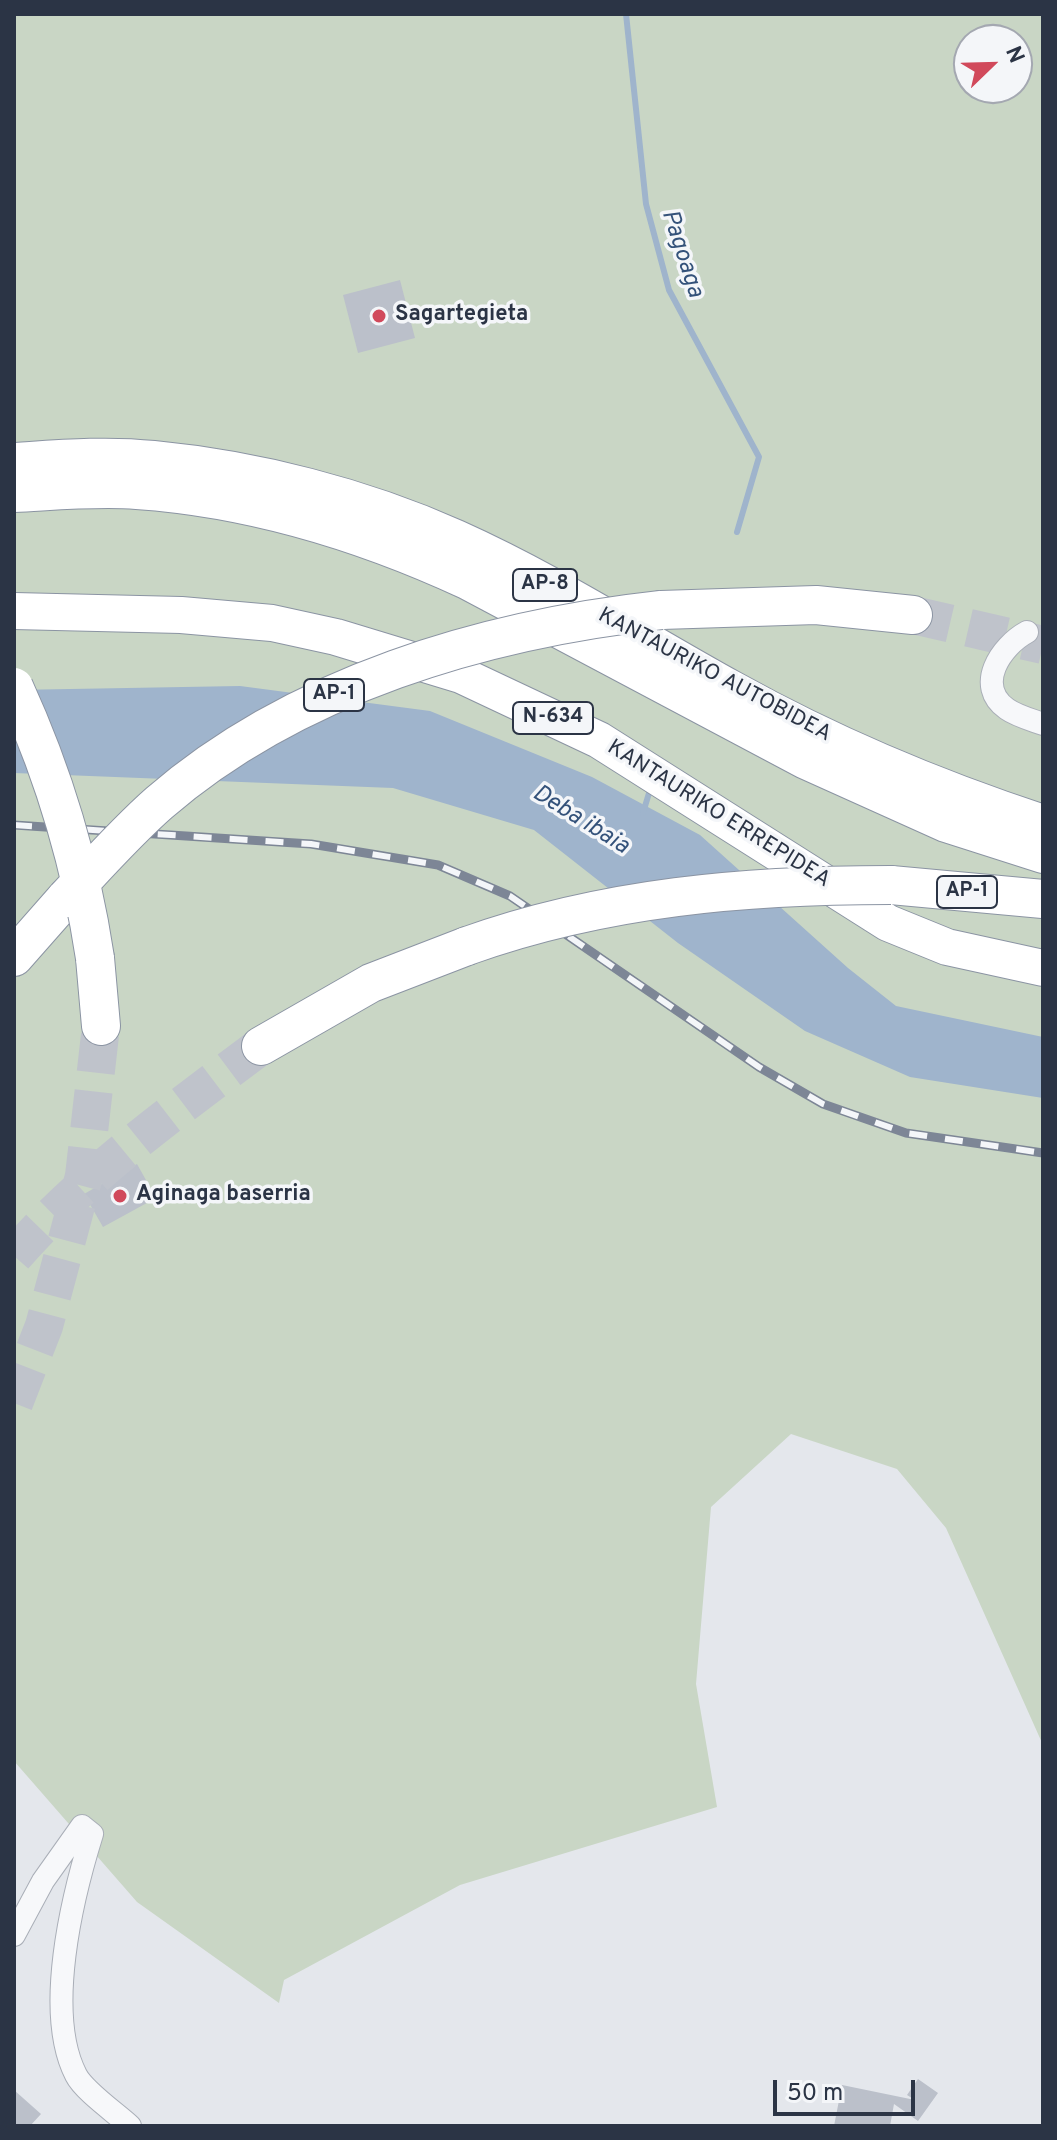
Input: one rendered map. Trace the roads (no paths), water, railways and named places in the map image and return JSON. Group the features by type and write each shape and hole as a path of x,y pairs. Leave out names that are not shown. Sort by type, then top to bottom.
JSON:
{"highway":[{"name":"KANTAURIKO AUTOBIDEA","path":"14,462 151,459 297,485 372,508 455,539 520,571 734,691 857,753 987,806 1043,824"},
{"name":"KANTAURIKO AUTOBIDEA","path":"14,493 134,489 204,496 332,526 412,555 467,580 806,760 946,823 1043,854"},
{"name":"AP-1","path":"14,957 110,850 171,794 270,726 389,673 558,625 661,610 816,605 913,615"},
{"name":"KANTAURIKO ERREPIDEA","path":"14,611 181,615 272,623 336,637 461,675 599,740 888,923 947,947 1043,968"},
{"path":"14,687 37,737 75,861 95,958 101,1026"},
{"name":"AP-1","path":"261,1046 371,983 467,946 554,919 651,900 796,885 891,885 1043,899"}],"street":[{"path":"1027,632 1015,639 1000,656 992,672 993,690 1008,710 1043,724"},
{"path":"14,1935 43,1881 82,1826 92,1834 84,1860 63,1972 63,2028 77,2077 130,2126"}],"water":[{"name":"Deba ibaia","path":"240,686 430,711 592,777 700,835 848,968 896,1006 1043,1037 1043,1098 910,1077 805,1031 678,943 534,830 393,788 14,773 14,690"}],"waterway":[{"name":"Pagoaga","path":"626,14 646,204 669,290 759,457 737,532"},
{"name":"Pagoaga","path":"643,813 649,793"}],"tunnel":[{"path":"913,615 1043,645"},
{"path":"14,1403 44,1326 84,1176 101,1026"},
{"path":"14,1256 101,1171 261,1046"}],"railway":[{"path":"14,825 311,844 438,865 510,896 759,1067 823,1104 906,1133 1043,1153"}],"place":[{"name":"Sagartegieta","path":"379,316"},
{"name":"Aginaga baserria","path":"120,1196"}]}
